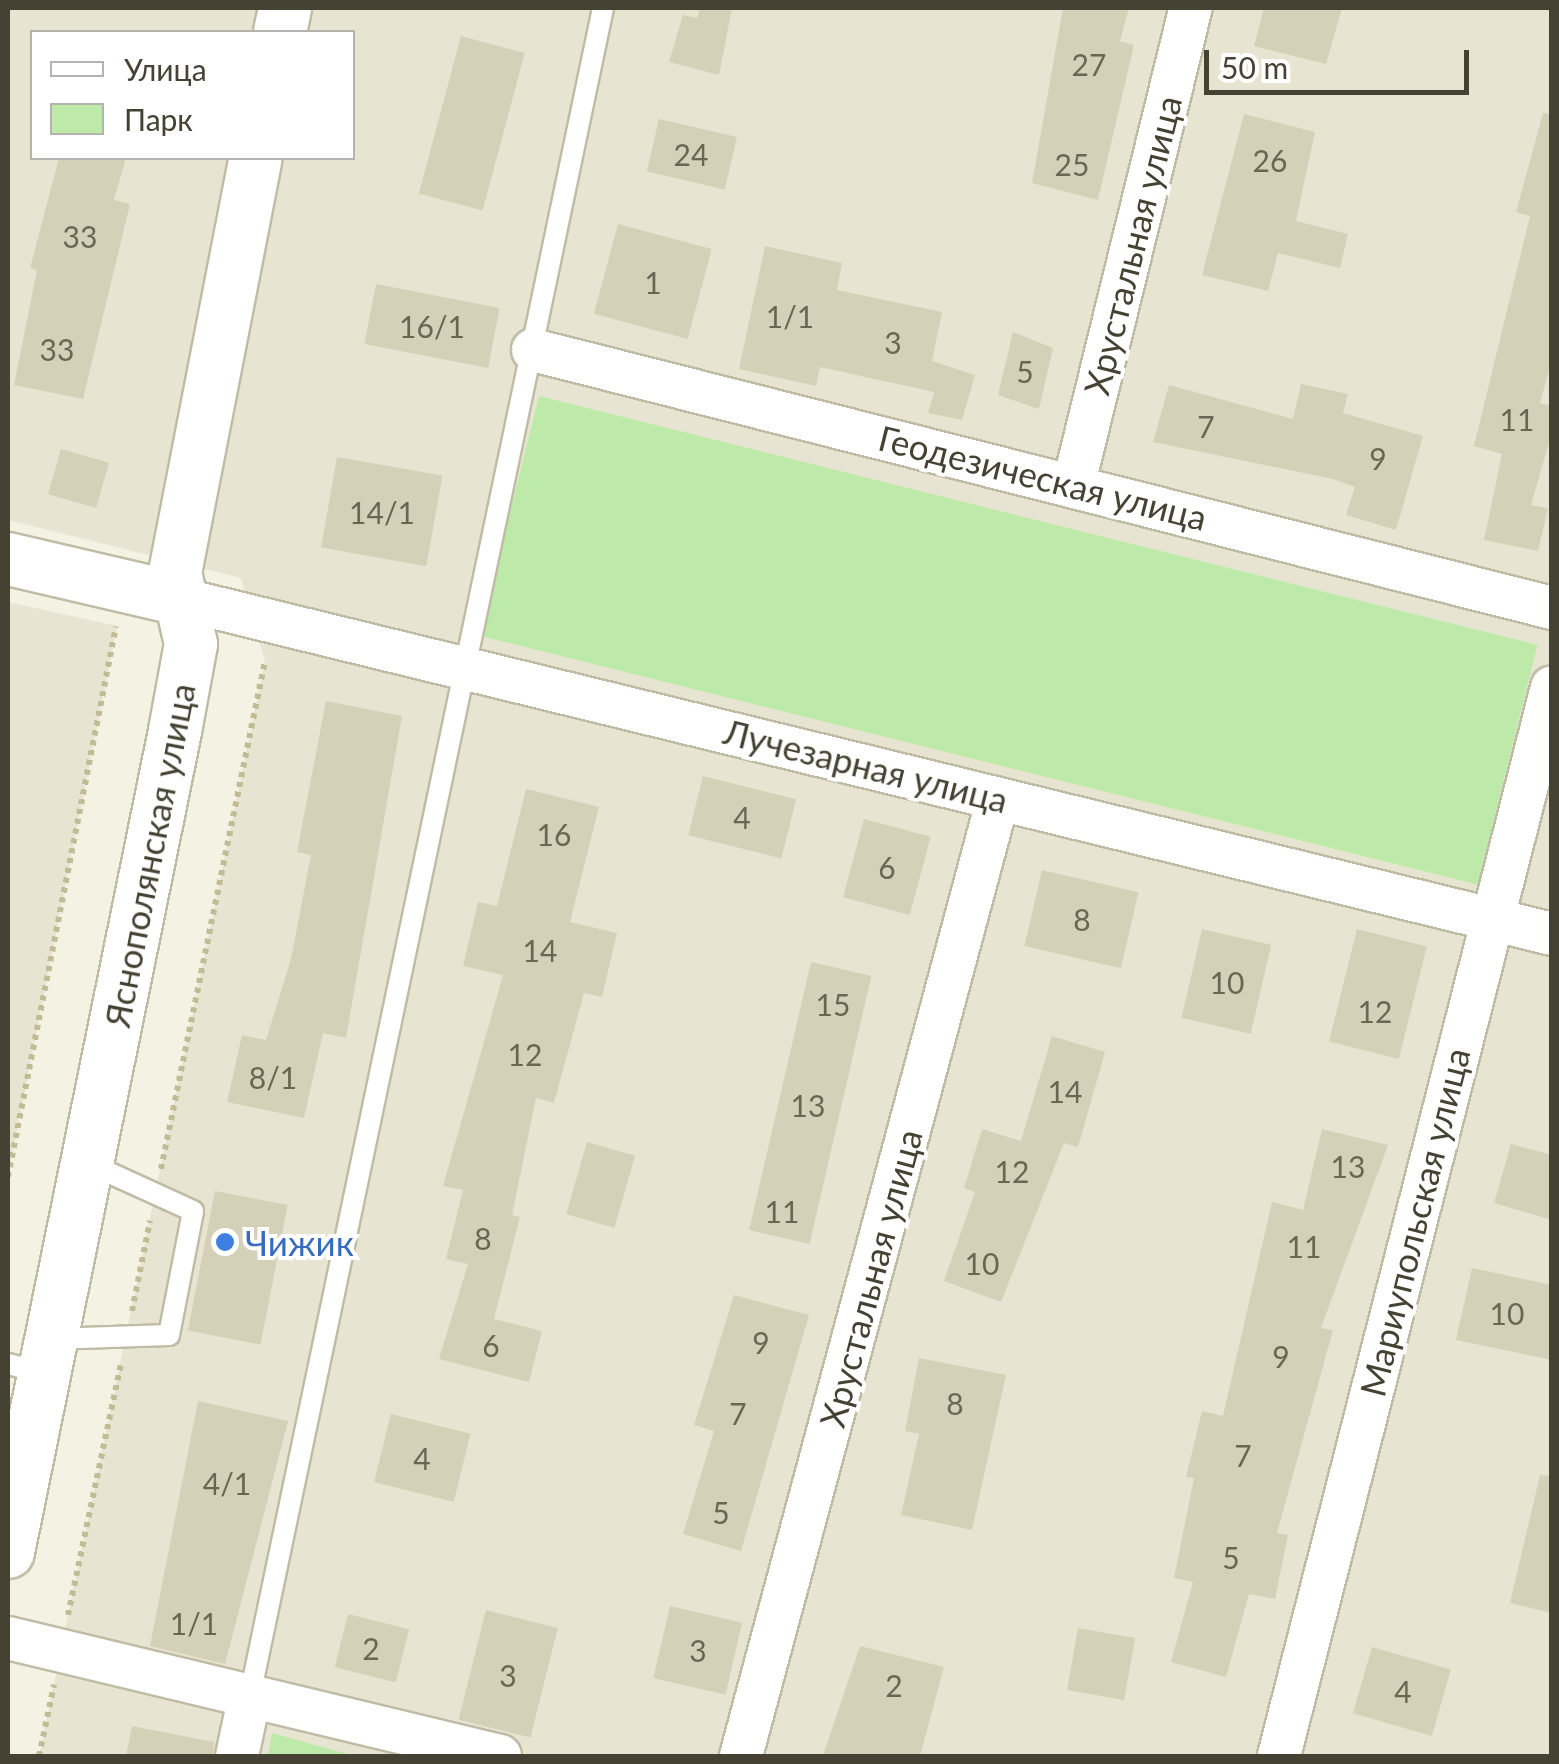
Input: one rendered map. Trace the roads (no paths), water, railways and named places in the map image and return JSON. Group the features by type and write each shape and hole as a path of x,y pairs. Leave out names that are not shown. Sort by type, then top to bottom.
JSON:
{"street":[{"name":"Хрустальная улица","path":"1074,483 1191,8"},
{"name":"Яснополянская улица","path":"8,1552 35,1359 88,1163 191,644 174,573 256,160"},
{"name":"Геодезическая улица","path":"533,350 1074,483 1552,608"},
{"path":"8,559 180,600"},
{"name":"Лучезарная улица","path":"180,600 466,662 998,799 1552,934"},
{"name":"Мариупольская улица","path":"1278,1756 1552,687"},
{"name":"Хрустальная улица","path":"741,1756 998,799"},
{"path":"8,1638 500,1756"},
{"path":"237,1756 250,1695"}],"lane":[{"path":"250,1695 603,8"},
{"path":"35,1359 126,1336 169,1334 194,1211 88,1163"}],"place":[{"name":"Чижик","path":"225,1242"}]}
